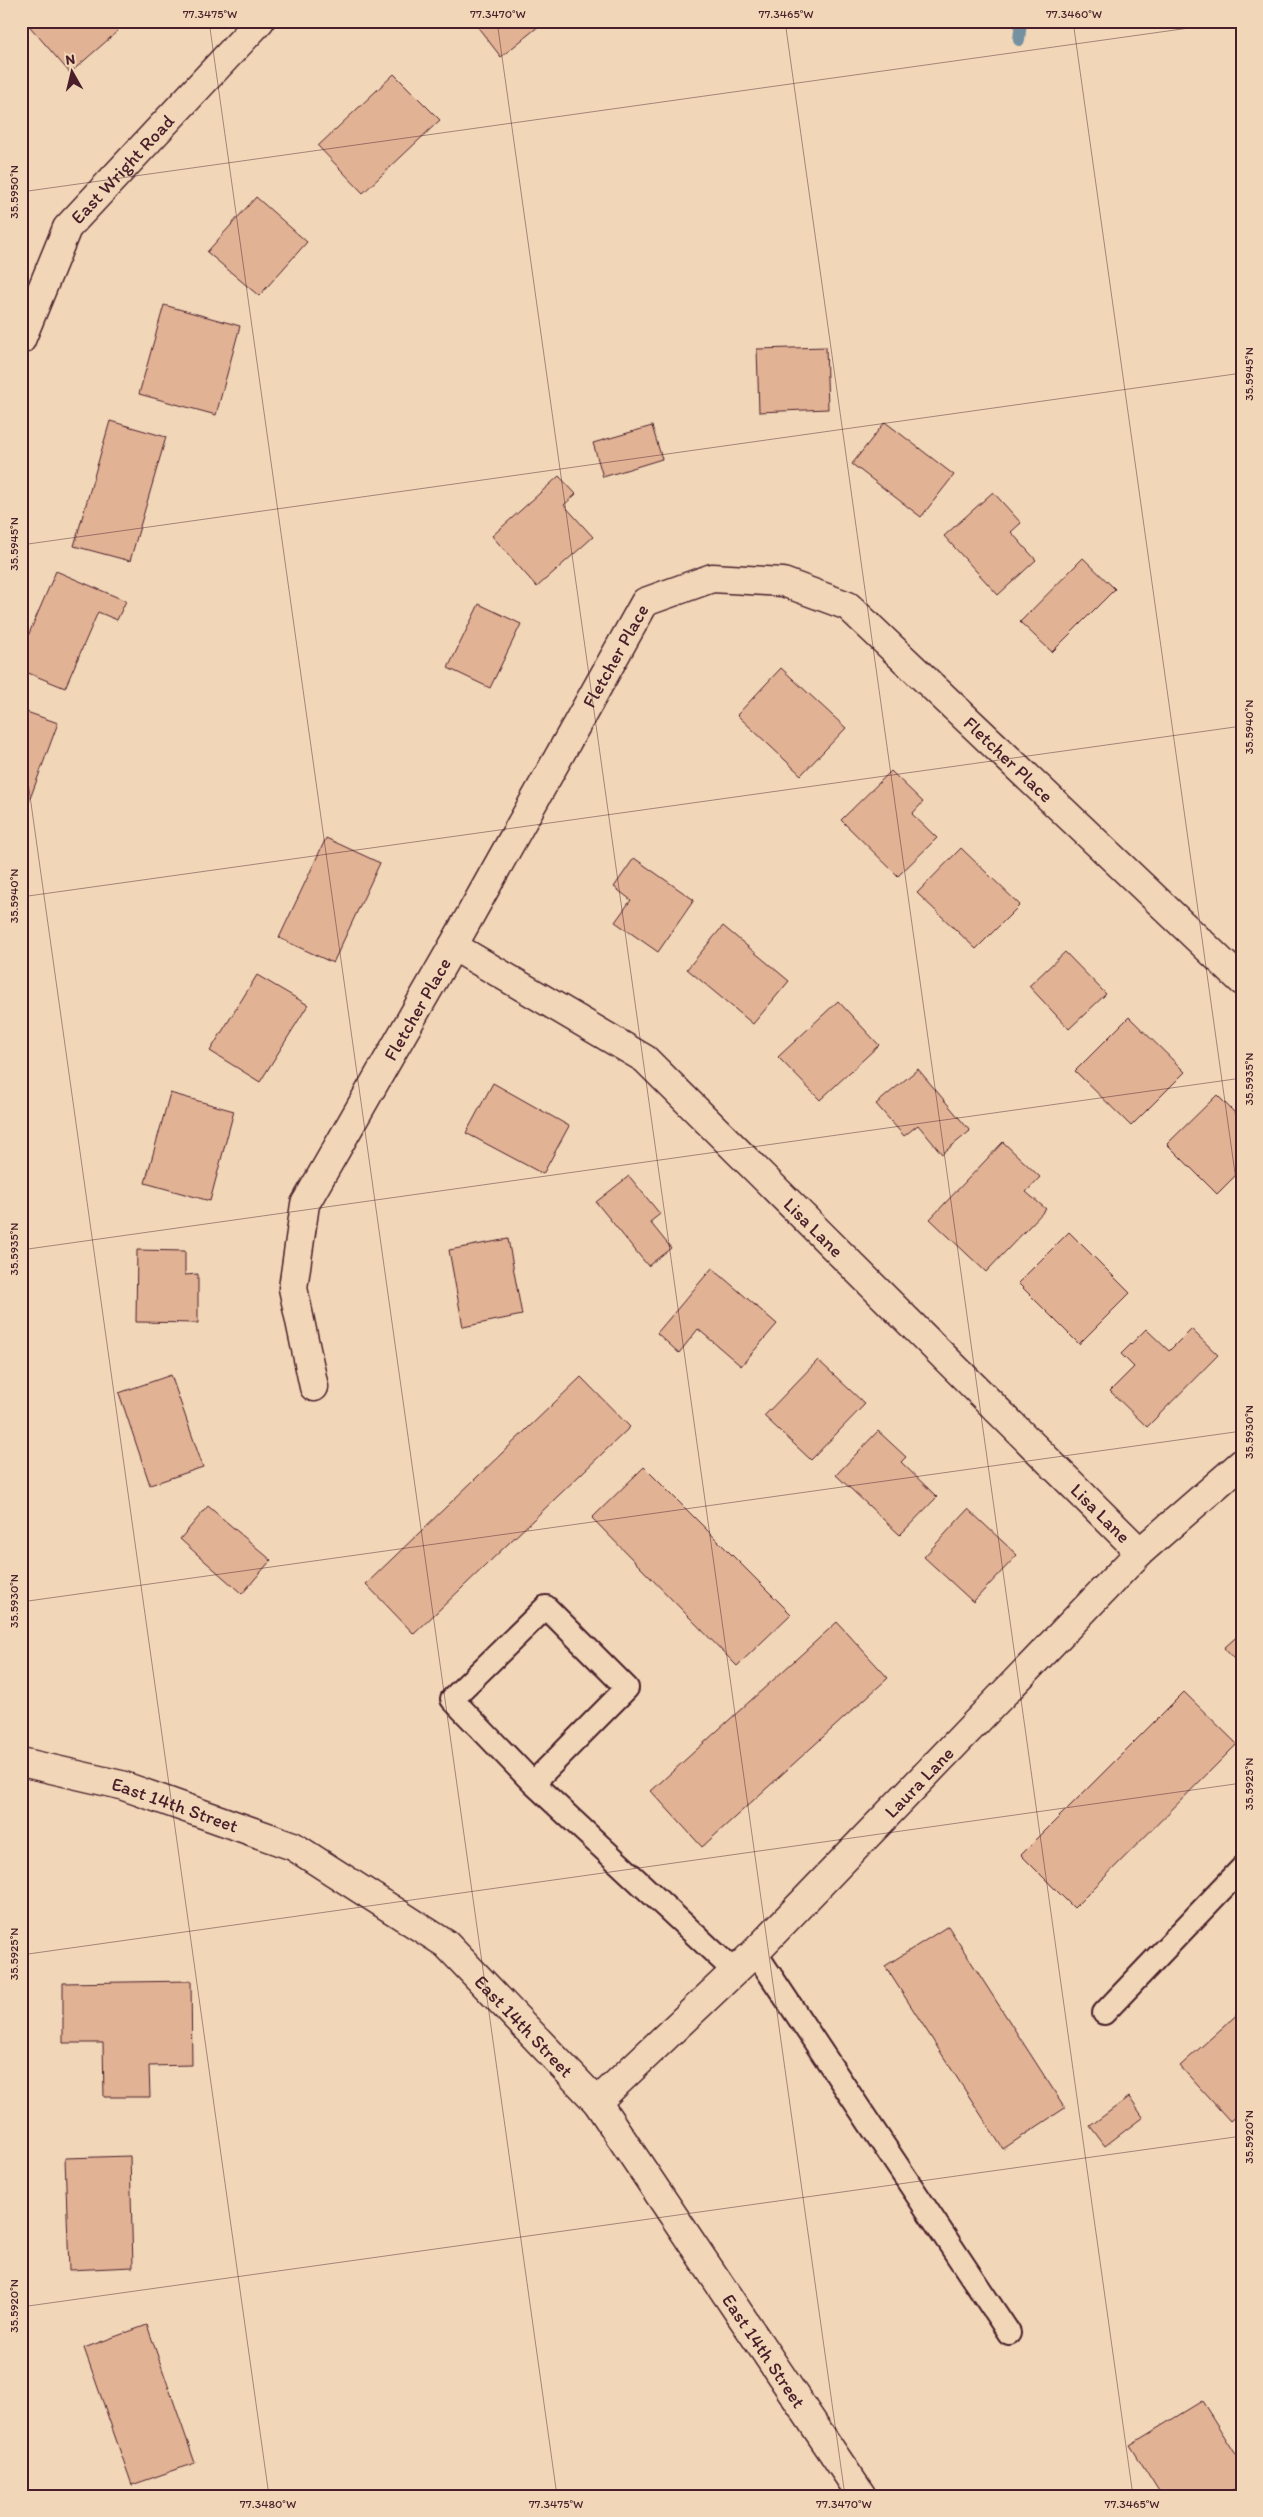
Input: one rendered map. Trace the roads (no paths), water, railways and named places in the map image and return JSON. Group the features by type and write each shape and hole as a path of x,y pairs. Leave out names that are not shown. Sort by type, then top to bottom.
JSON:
{"street":[{"name":"East Wright Road","path":"21,340 67,228 260,21"},
{"name":"Fletcher Place","path":"314,1387 293,1288 305,1204 453,946 646,602 712,578 783,582 848,606 1242,980"},
{"name":"Lisa Lane","path":"453,946 645,1059 1140,1552"},
{"name":"Laura Lane","path":"597,2102 755,1952 1140,1552 1242,1463"},
{"name":"East 14th Street","path":"21,1762 121,1785 294,1846 446,1944 597,2102 862,2496"}],"lane":[{"path":"533,1783 627,1688 546,1608 452,1699 533,1783 734,1971"},
{"path":"1104,2013 1242,1868"},
{"path":"755,1952 1009,2333"}],"waterway":[{"path":"1019,40 1021,21"}]}
